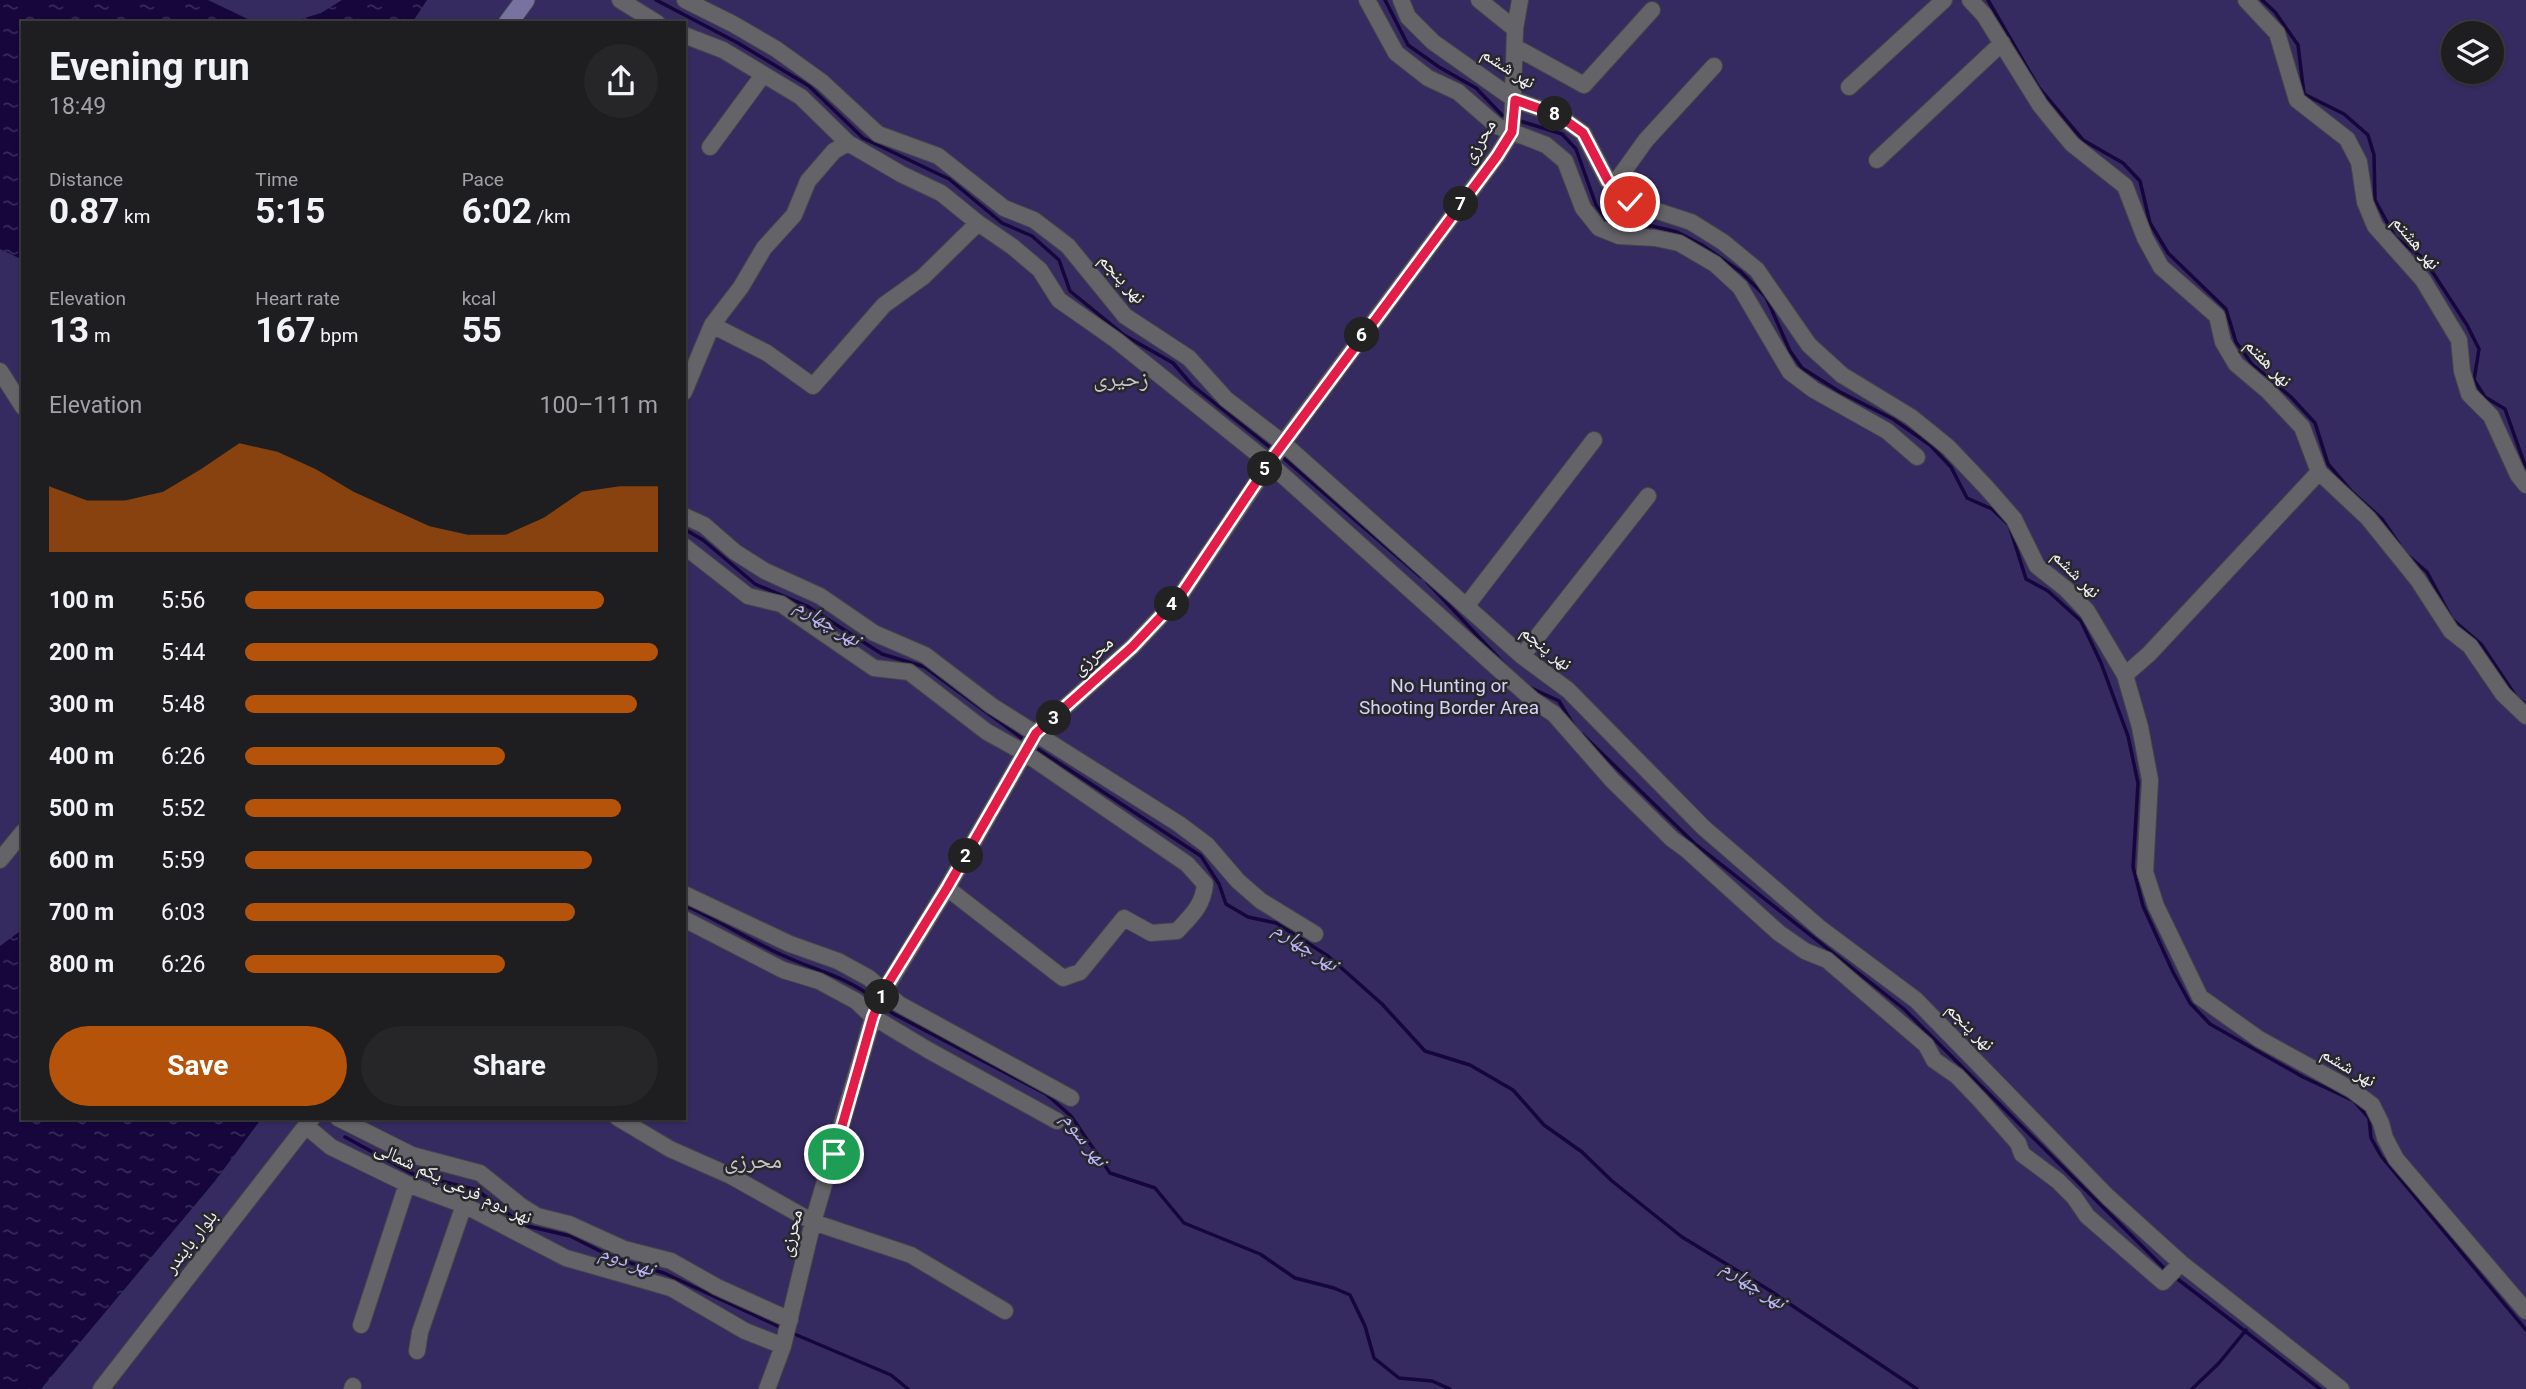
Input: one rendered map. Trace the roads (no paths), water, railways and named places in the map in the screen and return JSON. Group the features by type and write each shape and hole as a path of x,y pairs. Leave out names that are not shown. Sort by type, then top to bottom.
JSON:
{"main road":[{"path":"510,21 525,0"}],"street":[{"path":"620,0 640,9 655,21"},
{"name":"نهر پنجم","path":"685,0 775,49 822,82 878,134 938,156 1004,208 1034,220 1068,246 1125,316 1189,358 1277,452 1533,701 1553,714 1612,780 1672,839 1688,850 1779,933 1805,951 1827,960 1926,1045 1934,1060 1957,1076 2018,1143 2022,1154 2067,1172 2108,1197 2175,1270 2342,1389"},
{"path":"1367,0 1396,53 1428,78 1458,92 1497,127 1512,128 1546,145 1565,161 1583,208 1599,228 1619,236 1655,238 1679,243 1715,264 1740,287 1790,372 1814,390 1886,431 1917,457"},
{"name":"نهر ششم","path":"1401,0 1408,17 1433,42 1514,104 1558,115 1583,133 1608,181 1630,202 1691,222 1723,242 1757,270 1810,345 1842,375 1911,417 1948,447 2014,519 2037,566 2066,589 2087,611 2124,675 2140,727 2150,780 2146,872 2156,906 2200,997 2259,1039 2352,1090 2372,1105 2396,1159 2526,1311"},
{"path":"1479,0 1515,29"},
{"name":"محرزی","path":"767,1389 787,1332 813,1223 879,1003 1030,744 1132,647 1180,596 1277,452 1497,156 1512,128 1515,29 1520,0"},
{"path":"1849,87 1944,0"},
{"name":"نهر هفتم","path":"1970,0 1984,15 2040,105 2064,135 2125,186 2145,239 2161,267 2217,316 2223,342 2236,364 2268,391 2302,427 2319,472 2368,518 2418,580 2451,631 2470,646 2503,694 2526,716"},
{"name":"نهر هشتم","path":"2246,0 2277,33 2297,100 2347,139 2359,162 2365,202 2375,226 2423,280 2459,340 2462,371 2469,394 2490,416 2518,475 2526,485"},
{"path":"1516,47 1584,85 1652,10"},
{"name":"نهر پنجم","path":"686,36 723,50 801,97 848,143 901,174 942,193 1040,270 1059,300 1277,452 1467,605 1522,656 1568,690 1704,828 1821,929 1916,1000 2067,1172 2087,1216 2163,1282 2175,1270"},
{"path":"1877,160 2002,43"},
{"path":"1613,186 1646,140 1714,66"},
{"path":"710,147 763,75"},
{"path":"686,387 712,325 741,287 764,248 794,215 808,181 834,151 848,143"},
{"path":"712,325 767,354 813,386 884,305 923,277 978,223"},
{"path":"0,371 21,404"},
{"path":"1467,605 1594,440"},
{"path":"2124,675 2149,654 2319,472"},
{"path":"1522,656 1648,496"},
{"path":"686,517 704,525 735,552 765,571 820,596 874,633 925,655 992,706 1030,744 1187,864 1205,884 1204,898 1197,910 1177,931 1151,933 1124,918 1080,972 1063,978 947,888"},
{"path":"686,549 748,596 781,604 874,667 909,672 988,732 1030,744 1179,824 1207,845 1238,881 1261,901 1315,934"},
{"path":"0,860 21,834"},
{"path":"686,895 790,944 838,961 869,978 879,1003 928,1050 1057,1121"},
{"path":"686,920 783,970 819,981 856,1001 908,1010 1071,1098"},
{"path":"342,1120 412,1154 481,1173 537,1216 569,1224 624,1249 671,1261 718,1287 787,1332"},
{"path":"621,1120 670,1149 731,1176 813,1223 911,1255 1005,1311"},
{"name":"نهر دوم فرعی یکم شمالی","path":"309,1122 331,1147 407,1184 464,1205 566,1258 671,1288 745,1331 787,1332"},
{"name":"بلوار بایندر","path":"101,1389 309,1122"},
{"path":"361,1325 407,1184"},
{"path":"417,1350 464,1205"}],"water":[{"path":"0,0 208,0 252,21 21,21 21,259 0,249"},
{"path":"342,0 427,0 413,21 295,21 321,13"},
{"path":"21,930 21,1120 261,1120 215,1181 41,1389 0,1389 0,946"}],"waterway":[{"path":"656,0 738,43 809,86 863,138 949,179 1002,223 1032,236 1059,260 1070,291 1124,335 1173,363 1192,385 1272,449"},
{"path":"1385,0 1408,45 1476,88 1506,116"},
{"path":"1988,0 2039,88 2083,140 2123,163 2140,181 2150,223 2168,253 2226,309 2236,342 2252,364 2291,397 2315,423 2328,464 2351,491 2382,519 2399,544"},
{"path":"2262,0 2275,12 2298,45 2304,94 2344,114 2368,135 2374,155 2375,200 2395,237 2424,259 2467,325 2479,349 2474,380 2485,397 2505,409 2526,468"},
{"path":"1517,120 1562,134 1576,149 1596,205 1606,219 1625,225 1652,226 1677,232 1702,245 1741,272 1766,297 1790,351 1802,368 1840,392 1893,419 1930,445 1951,467 1967,498 1992,509 2009,525 2026,579 2048,591 2081,621 2101,663 2128,736 2138,783 2133,867 2143,906 2190,1003 2210,1024 2303,1077 2354,1101 2369,1118 2371,1138 2381,1156 2526,1330"},
{"path":"1281,456 1421,577"},
{"name":"نهر چهارم","path":"686,530 703,540 755,584 807,606 882,654 925,667 1027,742"},
{"path":"2405,553 2427,572 2452,619 2481,644 2517,698 2526,704"},
{"path":"1427,582 1508,668"},
{"path":"1529,687 1559,701 1574,726"},
{"path":"1582,734 1694,843 1904,1009 2166,1270"},
{"name":"نهر چهارم","path":"1033,746 1201,856 1219,884 1226,904 1248,917 1276,923 1328,956 1382,1004 1425,1051 1470,1065 1513,1090 1544,1125 1582,1152 1612,1181 1682,1237 1769,1290 1917,1389"},
{"name":"نهر سوم","path":"686,906 782,955 842,979 876,1000"},
{"name":"نهر سوم","path":"882,1005 892,1013 1046,1094 1071,1116 1110,1173 1155,1188 1184,1223 1260,1254 1295,1278 1350,1295 1365,1326 1374,1358 1399,1378 1432,1381 1450,1389"},
{"name":"نهر دوم","path":"345,1137 413,1174 477,1190 523,1225 570,1236 614,1258 664,1273 782,1328"},
{"path":"2175,1277 2320,1389"},
{"path":"2192,1389 2219,1363 2246,1330"},
{"name":"نهر دوم","path":"792,1333 891,1375 908,1389"}],"district":[{"name":"زحیری","path":"1121,378"},
{"name":"محرزی","path":"753,1160"}],"park label":[{"name":"No Hunting or Shooting Border Area","path":"1449,696"}]}
